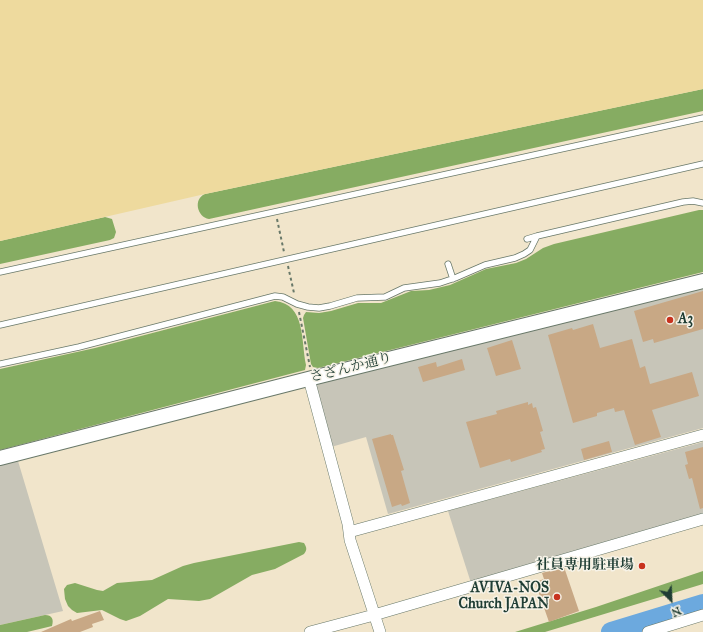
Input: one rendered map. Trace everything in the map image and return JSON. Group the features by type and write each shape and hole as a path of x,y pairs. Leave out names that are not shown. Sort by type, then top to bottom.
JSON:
{"street":[{"name":"さざんか通り","path":"0,458 309,374 703,281"},
{"path":"309,374 350,540 380,632"},
{"path":"349,532 703,435"},
{"path":"310,632 374,615 703,519"},
{"path":"648,632 703,615"}],"lane":[{"path":"0,272 703,118"},
{"path":"0,325 703,164"},
{"path":"527,238 683,202 693,201 703,203"},
{"path":"0,364 79,347 275,296 283,297 308,307 319,308 357,298 385,297 404,288 434,284 453,279 485,265 515,258 530,250 537,236"},
{"path":"448,264 453,279"}],"path":[{"path":"276,216 285,255"},
{"path":"287,263 301,318 309,374"}],"shaded area":[{"path":"703,287 703,428 388,514 366,437 331,447 315,387 317,383"},
{"path":"703,442 703,515 471,583 448,511"},
{"path":"18,461 63,611 0,625 0,465"}],"green space":[{"path":"703,89 703,111 209,219 205,218 199,212 198,208 201,196 205,194"},
{"path":"703,210 703,272 318,368 313,367 311,364 303,318 306,312 319,313 331,311 358,303 381,303 411,291 429,290 450,285 486,269 516,263 526,259 543,248 554,244"},
{"path":"105,217 112,219 116,232 114,238 110,240 0,264 0,241"},
{"path":"275,301 285,304 292,309 297,317 302,335 306,365 305,370 0,450 0,369 95,348"},
{"path":"299,542 304,543 306,546 304,554 275,569 252,575 210,599 199,601 168,599 140,616 126,621 102,610 77,613 68,606 65,599 64,589 67,585 75,583 103,591 117,583 152,580 183,566 194,563"},
{"path":"703,571 703,584 545,632 515,632 596,607"},
{"path":"45,615 52,618 52,626 27,632 0,632 0,625"}],"sand":[{"path":"0,0 703,0 703,89 205,194 0,241"}],"building":[{"name":"A3","path":"703,291 703,329 654,343 653,339 643,342 634,311"},
{"path":"593,324 600,348 632,339 640,368 645,366 650,384 692,372 699,396 652,410 661,437 635,445 624,410 615,412 614,408 597,413 597,416 573,423 548,335"},
{"path":"512,340 521,369 496,376 487,348"},
{"path":"462,359 465,370 423,382 418,367 436,362 437,367"},
{"path":"528,402 528,405 532,403 533,408 536,407 543,431 540,432 545,449 541,450 542,452 511,462 510,459 480,468 466,422 497,414 496,411"},
{"path":"391,434 393,435 404,470 401,471 410,503 392,507 372,439"},
{"path":"609,441 612,452 584,460 581,449"},
{"path":"703,447 703,508 700,509 692,478 689,479 685,465 688,464 685,452"},
{"name":"AVIVA-NOS Church JAPAN","path":"564,567 579,611 549,622 535,582 544,579 542,573"},
{"path":"100,611 104,620 92,624 93,627 80,632 41,632 71,619 72,621"}],"waterway":[{"path":"611,632 703,604"}],"place":[{"name":"A3","path":"670,320"},
{"name":"社員専用駐車場","path":"642,566"},
{"name":"AVIVA-NOS Church JAPAN","path":"557,597"}]}
